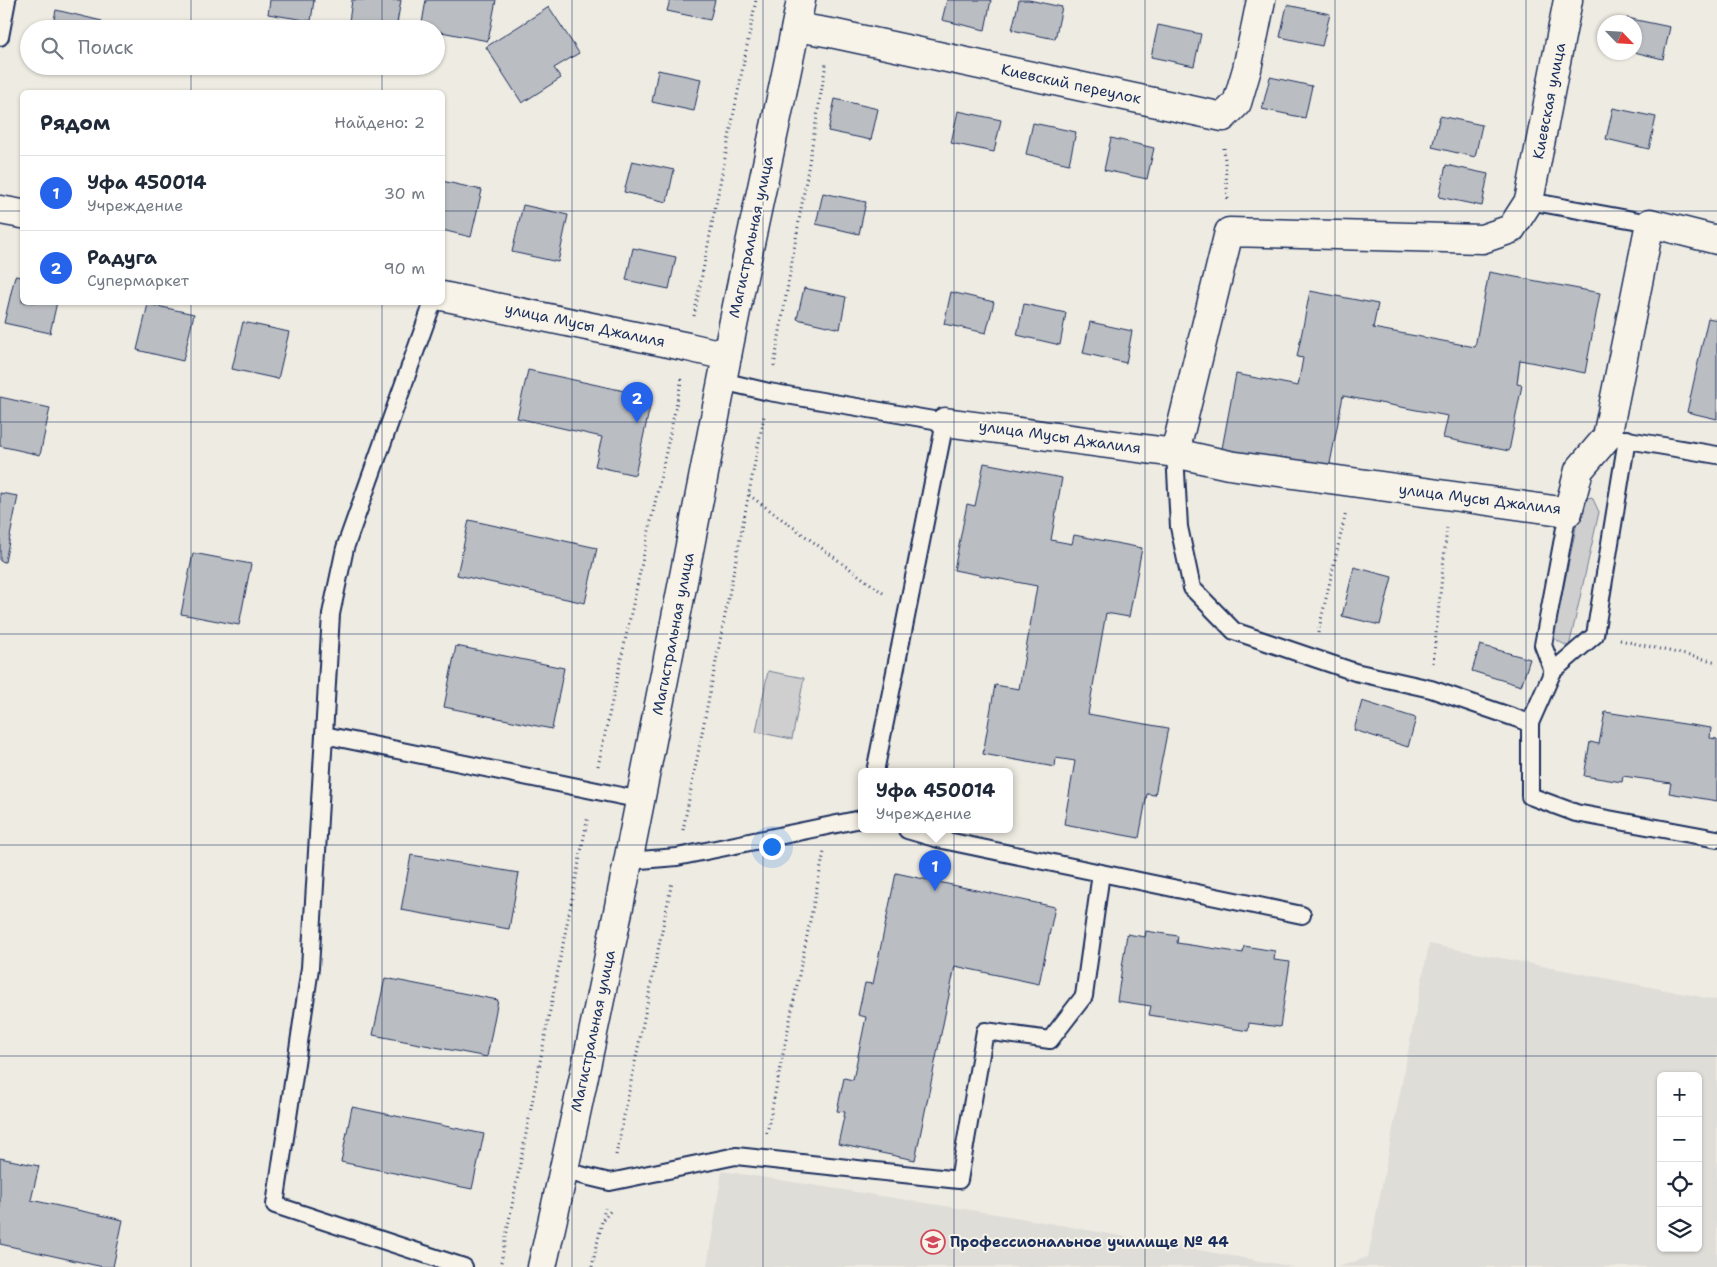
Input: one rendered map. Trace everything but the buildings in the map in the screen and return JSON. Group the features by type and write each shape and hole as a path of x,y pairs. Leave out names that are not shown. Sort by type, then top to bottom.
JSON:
{"street":[{"name":"Магистральная улица","path":"542,1267 564,1171 641,800 724,369 801,0"},
{"path":"1222,117 1237,103 1247,69 1261,0"},
{"name":"Киевская улица","path":"1529,201 1568,0"},
{"name":"Киевский переулок","path":"796,27 1222,117"},
{"path":"1175,453 1229,232 1482,239 1511,228 1529,201"},
{"path":"0,210 20,214"},
{"name":"улица Мусы Джалиля","path":"945,422 1175,453 1229,465 1568,512 1579,470 1617,438 1650,223"},
{"path":"1650,223 1717,240"},
{"name":"улица Мусы Джалиля","path":"445,297 688,347 724,369"}],"lane":[{"path":"0,37 6,0"},
{"path":"1529,201 1650,223"},
{"path":"432,305 345,548 331,614 310,968 275,1205 464,1267"},
{"path":"724,369 769,392 945,422 876,768"},
{"path":"1717,455 1617,438 1594,635 1553,671 1530,723 1530,796 1576,813 1717,839"},
{"path":"1175,453 1178,527 1192,588 1234,631 1355,672 1431,689 1530,723"},
{"path":"1553,671 1543,645 1568,512"},
{"path":"324,735 641,800"},
{"path":"628,861 677,857 858,819"},
{"path":"917,833 938,839 1302,915"},
{"path":"564,1171 610,1182 736,1156 959,1180 985,1031 1050,1040 1084,996 1101,873"}],"path":[{"path":"500,1267 593,791 688,347 756,0"},
{"path":"769,392 831,33"},
{"path":"1222,117 1229,232"},
{"path":"1312,658 1352,482"},
{"path":"749,495 907,611"},
{"path":"1431,689 1450,496"},
{"path":"1594,635 1717,662"},
{"path":"764,1142 830,825"},
{"path":"602,1222 639,1176"}],"shaded area":[{"path":"1592,497 1599,512 1569,647 1553,638 1582,499"},
{"path":"768,671 804,678 792,739 756,732"},
{"path":"1429,944 1717,1000 1717,1267 1338,1267 1368,1257"},
{"name":"Профессиональное училище № 44","path":"722,1171 1015,1217 1294,1267 707,1267"}],"place":[{"name":"Радуга","path":"637,423"},
{"name":"Уфа 450014","path":"935,891"},
{"name":"Профессиональное училище № 44","path":"933,1242"}]}
